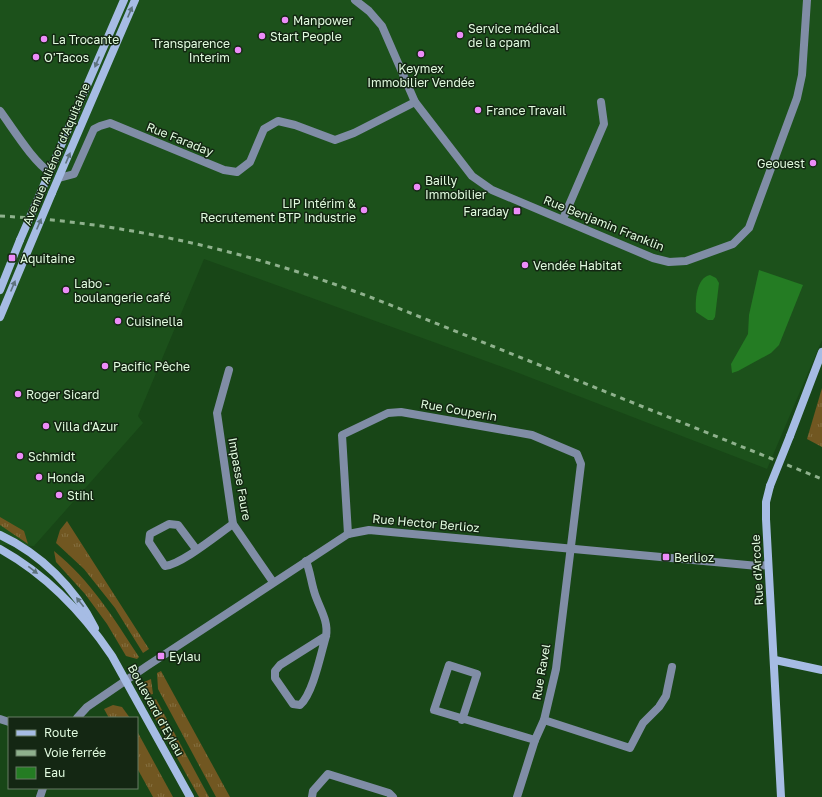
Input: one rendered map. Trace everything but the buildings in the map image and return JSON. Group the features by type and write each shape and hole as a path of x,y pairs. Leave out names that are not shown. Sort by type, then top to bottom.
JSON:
{"main road":[{"name":"Avenue Aliénor d'Aquitaine","path":"0,290 20,240 124,0"},
{"name":"Avenue Aliénor d'Aquitaine","path":"0,317 135,0"},
{"name":"Rue d'Arcole","path":"781,797 775,660 768,565 766,502 770,486 822,352"},
{"name":"Boulevard d'Eylau","path":"0,534 40,559 64,581 86,610 98,636"},
{"name":"Boulevard d'Eylau","path":"0,549 32,569 59,593 98,636 112,656 190,797"},
{"path":"775,660 822,670"}],"street":[{"name":"Rue Benjamin Franklin","path":"355,0 369,11 382,26 415,102 472,176 492,190 653,258 669,262 686,261 733,244 749,228 797,98 802,74 807,0"},
{"name":"Rue Faraday","path":"59,178 74,174 94,130 100,126 110,123 224,170 237,172 250,162 264,129 278,121 295,124 335,140 354,133 415,102"},
{"path":"563,219 604,124 601,102"},
{"path":"0,111 45,169 50,172"},
{"name":"Impasse Faure","path":"229,370 223,387 217,413 233,524 273,582"},
{"name":"Rue Couperin","path":"348,534 342,435 388,413 400,412 532,435 577,454 581,464 570,548"},
{"path":"196,549 178,525 169,524 150,534 149,542 165,566 172,565 196,549 233,524"},
{"name":"Rue Hector Berlioz","path":"78,717 87,708 273,582 348,534 369,530 758,566 768,565"},
{"name":"Rue Ravel","path":"517,797 535,740 544,720 556,669 570,548"},
{"path":"306,561 314,591 326,622 326,636 316,673 304,701 300,705 293,704 275,678 274,672 280,665 326,636"},
{"path":"462,720 477,674 449,665 434,710 462,720 535,740"},
{"path":"544,720 630,748 643,722 659,707 666,696 672,667"},
{"path":"312,797 313,791 328,774 389,793 393,797"}],"shaded area":[{"path":"0,0 822,0 822,340 767,469 516,372 204,259 138,416 143,423 34,546 0,545"}],"green space":[{"path":"822,388 822,447 807,439"},
{"path":"0,517 24,531 28,544 0,525"},
{"path":"67,521 149,649 143,653 115,608 84,569 56,543 60,530"},
{"path":"54,551 79,575 101,600 139,657 137,659 126,656 107,624 85,594 56,562"},
{"path":"161,671 230,797 216,797 158,689 157,673"},
{"path":"151,679 153,694 145,696 142,690 144,682"},
{"path":"156,699 209,797 199,797 147,704"},
{"path":"113,705 122,707 129,717 108,717 104,709"},
{"path":"138,733 173,797 153,797 138,770"}],"water":[{"path":"759,270 803,285 779,345 771,353 732,373 731,364 748,334 749,315"},
{"path":"710,275 716,278 719,283 715,317 713,320 708,320 696,312 697,290 702,280"}],"railway":[{"path":"0,216 100,226 149,234 246,256 341,286 822,479"}],"place":[{"name":"Manpower","path":"285,20"},
{"name":"Service médical de la cpam","path":"460,35"},
{"name":"Start People","path":"262,36"},
{"name":"La Trocante","path":"44,39"},
{"name":"Transparence Interim","path":"238,50"},
{"name":"Keymex Immobilier Vendée","path":"421,54"},
{"name":"O'Tacos","path":"36,57"},
{"name":"France Travail","path":"478,110"},
{"name":"Geouest","path":"813,163"},
{"name":"Bailly Immobilier","path":"417,187"},
{"name":"LIP Intérim & Recrutement BTP Industrie","path":"364,210"},
{"name":"Faraday","path":"517,211"},
{"name":"Aquitaine","path":"12,258"},
{"name":"Vendée Habitat","path":"525,265"},
{"name":"Labo - boulangerie café","path":"66,290"},
{"name":"Cuisinella","path":"118,321"},
{"name":"Pacific Pêche","path":"105,366"},
{"name":"Roger Sicard","path":"18,394"},
{"name":"Villa d'Azur","path":"46,426"},
{"name":"Schmidt","path":"20,456"},
{"name":"Honda","path":"39,477"},
{"name":"Stihl","path":"59,495"},
{"name":"Berlioz","path":"666,557"},
{"name":"Eylau","path":"161,656"}]}
